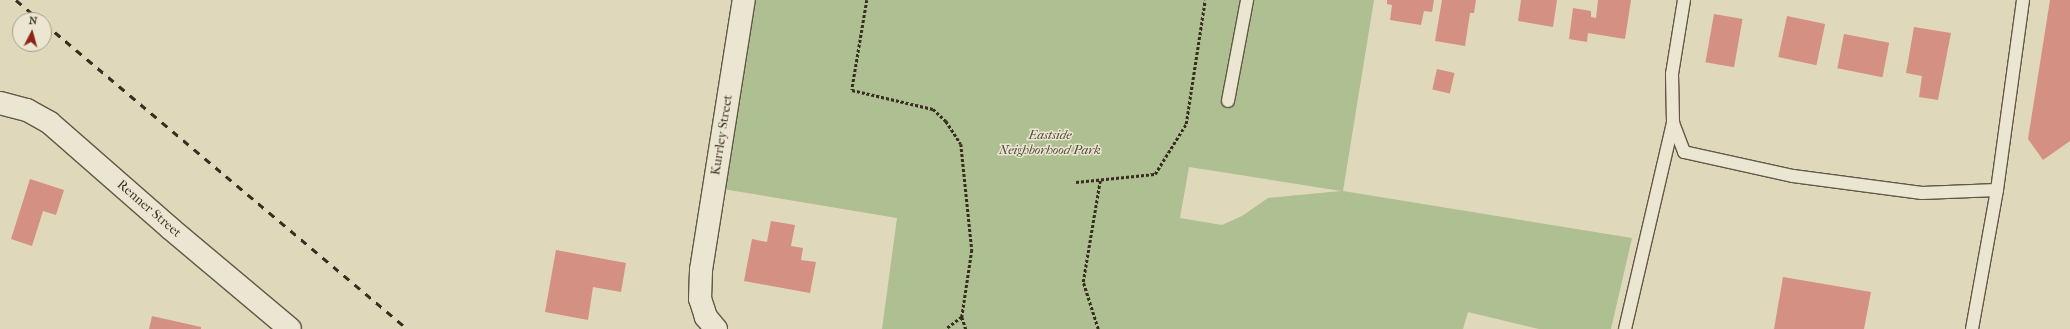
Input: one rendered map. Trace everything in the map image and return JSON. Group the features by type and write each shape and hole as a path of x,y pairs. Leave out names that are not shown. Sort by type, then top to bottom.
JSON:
{"street":[{"name":"Kurrley Street","path":"716,329 706,317 700,299 701,270 744,0"},
{"name":"Renner Street","path":"0,103 27,110 50,123 171,229 290,329"}],"lane":[{"path":"1228,102 1247,0"},
{"path":"1625,329 1673,123 1672,74 1684,0"},
{"path":"1972,329 1997,190 2023,0"},
{"path":"1673,123 1684,152 1793,176 1922,193 1997,190"}],"path":[{"path":"867,0 852,90 933,109 946,121 961,144 972,250 962,317 966,329"},
{"path":"1076,182 1155,174 1186,124 1205,0"},
{"path":"1098,329 1083,282 1100,180"},
{"path":"946,329 962,317"}],"green space":[{"name":"Eastside Neighborhood Park","path":"754,0 1374,0 1343,191 1632,238 1611,329 1539,329 1468,312 1463,329 882,329 897,218 723,189","holes":["1189,167 1341,191 1268,198 1242,216 1222,225 1180,218"]}],"building":[{"path":"1387,0 1434,0 1432,12 1424,11 1421,25 1390,20 1392,5 1387,4"},
{"path":"1442,0 1476,0 1474,13 1470,13 1465,46 1435,41"},
{"path":"1521,0 1557,0 1553,27 1518,21"},
{"path":"1598,0 1631,0 1625,39 1588,33 1587,42 1569,39 1573,8 1591,11 1591,17 1596,18"},
{"path":"2050,0 2070,0 2070,141 2043,160 2028,139"},
{"path":"1714,14 1743,19 1734,67 1705,62"},
{"path":"1787,16 1825,24 1816,65 1778,57"},
{"path":"1914,27 1951,33 1938,100 1919,97 1922,76 1906,73"},
{"path":"1844,34 1889,43 1882,77 1837,68"},
{"path":"1437,69 1455,73 1450,94 1432,89"},
{"path":"30,179 64,190 56,215 43,211 32,246 11,239"},
{"path":"771,221 795,225 791,246 803,248 801,260 816,262 810,293 744,281 752,239 767,242"},
{"path":"556,250 626,263 621,292 593,287 588,320 545,312"},
{"path":"1783,277 1871,292 1864,329 1774,329"},
{"path":"152,316 201,327 201,329 149,329"}],"railway":[{"path":"16,0 30,12"},
{"path":"52,30 407,329"}]}
